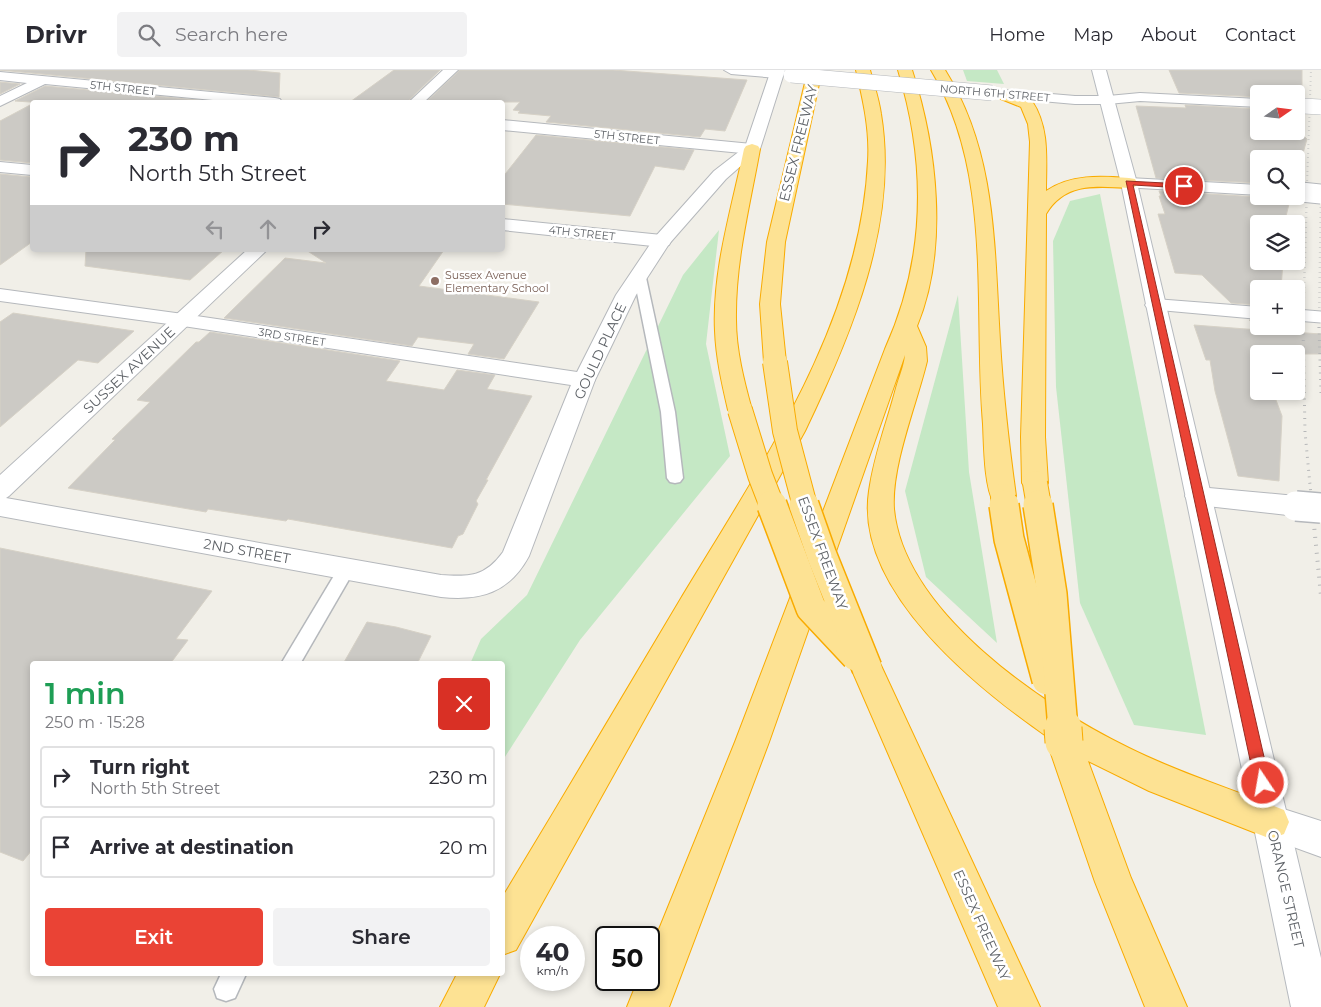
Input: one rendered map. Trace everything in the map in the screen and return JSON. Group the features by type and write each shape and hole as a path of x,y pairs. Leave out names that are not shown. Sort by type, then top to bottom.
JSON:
{"highway":[{"name":"ESSEX FREEWAY","path":"815,70 776,242 770,304 781,410 796,477 823,554 867,668 1018,1007"},
{"path":"505,931 793,431 820,377 840,327 861,262 872,207 875,175 874,132 870,95 863,70"},
{"path":"648,1007 752,742 896,349 907,328 924,251 927,197 926,156 922,127 905,70"},
{"path":"938,70 955,98 962,115 974,154 980,184 984,218 990,370 1003,496 1013,555 1064,742 1114,882 1166,1007"},
{"path":"996,93 1027,104 1036,124 1038,142 1033,437 1035,483 1052,594 1064,742"},
{"path":"752,149 729,273 726,306 727,353 740,410 760,475 811,608 867,668"},
{"path":"1037,214 1041,204 1051,194 1065,187 1083,183 1129,183"},
{"path":"907,328 916,354 884,482 881,507 885,536 890,554 914,596 939,627 976,663 1021,700 1071,733 1124,762 1271,822"},
{"path":"461,1007 479,976"}],"street":[{"path":"0,102 62,70"},
{"path":"418,100 451,70"},
{"name":"NORTH 6TH STREET","path":"732,70 1075,100 1108,100 1140,97 1250,103"},
{"name":"ORANGE STREET","path":"1099,70 1129,183 1312,1007"},
{"path":"752,149 782,73"},
{"name":"5TH STREET","path":"0,76 254,100"},
{"path":"1305,106 1321,107"},
{"name":"5TH STREET","path":"505,124 752,149"},
{"name":"GOULD PLACE","path":"493,580 504,574 515,556 584,380 614,318 639,273 662,242 720,175 752,149"},
{"path":"0,167 30,170"},
{"path":"1129,183 1250,190"},
{"path":"1305,193 1321,194"},
{"name":"4TH STREET","path":"505,224 662,242"},
{"name":"SUSSEX AVENUE","path":"0,490 256,252"},
{"name":"3RD STREET","path":"0,295 183,320 584,380"},
{"path":"1155,305 1250,312"},
{"path":"1198,496 1308,507"},
{"name":"2ND STREET","path":"0,506 453,587 473,586 493,580"},
{"path":"1271,822 1321,839"}],"lane":[{"path":"639,273 668,412 675,478"},
{"path":"1305,316 1321,317"},
{"path":"292,661 347,569"}],"green space":[{"path":"963,70 997,70 1004,84 967,81"},
{"path":"1100,194 1206,735 1134,725 1080,603 1056,387 1053,241 1070,201"},
{"path":"719,230 706,344 730,456 580,640 505,757 505,661 471,661 481,639 527,595 683,275"},
{"path":"958,295 969,472 997,643 926,577 905,491"}],"building":[{"path":"0,70 248,70 280,73 279,97"},
{"path":"394,70 440,70 409,100 353,100"},
{"path":"460,70 613,70 747,80 725,131 705,129 700,137 546,122 551,116 518,113 520,111 513,110 520,102 505,102 505,100 428,100"},
{"path":"1169,70 1302,70 1302,85 1250,85 1250,97 1179,93"},
{"path":"0,82 20,84 0,94"},
{"path":"45,86 197,100 30,100 30,102 15,101"},
{"path":"30,105 30,163 0,160 0,121"},
{"path":"1185,105 1250,109 1250,140 1305,140 1305,137 1307,139 1304,150 1250,150 1250,183 1156,178 1136,106 1186,108"},
{"path":"536,135 694,150 684,170 655,166 630,216 505,204 505,174"},
{"path":"0,174 30,177 30,243 0,265"},
{"path":"1159,191 1250,196 1250,205 1289,205 1286,215 1250,215 1250,270 1282,270 1282,280 1250,280 1250,304 1231,303 1202,275 1175,273 1158,214 1165,214 1159,196 1161,196"},
{"path":"86,252 222,252 190,280 85,266"},
{"path":"309,252 443,252 419,286 539,302 504,359 468,354 474,344 418,337 412,346 224,318 285,258 326,263"},
{"path":"13,313 134,331 98,363 78,360 0,427 0,322"},
{"path":"1194,325 1250,329 1250,335 1321,334 1321,354 1305,354 1305,345 1250,345 1250,400 1276,400 1282,416 1279,481 1238,476 1215,391 1210,360 1206,360"},
{"path":"210,332 400,361 386,381 444,390 457,370 495,375 487,389 532,396 486,480 488,480 476,501 478,504 463,534 458,536 452,548 288,519 286,521 208,509 206,512 68,488 115,440 112,439 150,402 137,400 196,342 199,342"},
{"path":"0,548 212,591 176,639 188,640 172,661 30,661 30,852 23,861 0,852"},
{"path":"367,622 431,636 418,661 345,661"}],"railway":[{"path":"1307,185 1311,70"},
{"path":"1304,280 1307,184"},
{"path":"1319,327 1321,191"},
{"path":"1319,327 1321,393"},
{"path":"1303,335 1305,432 1312,506"},
{"path":"1312,505 1321,596"}],"place":[{"name":"Sussex Avenue Elementary School","path":"435,281"}],"route":[{"path":"1184,186 1129,183 1263,783"}]}
